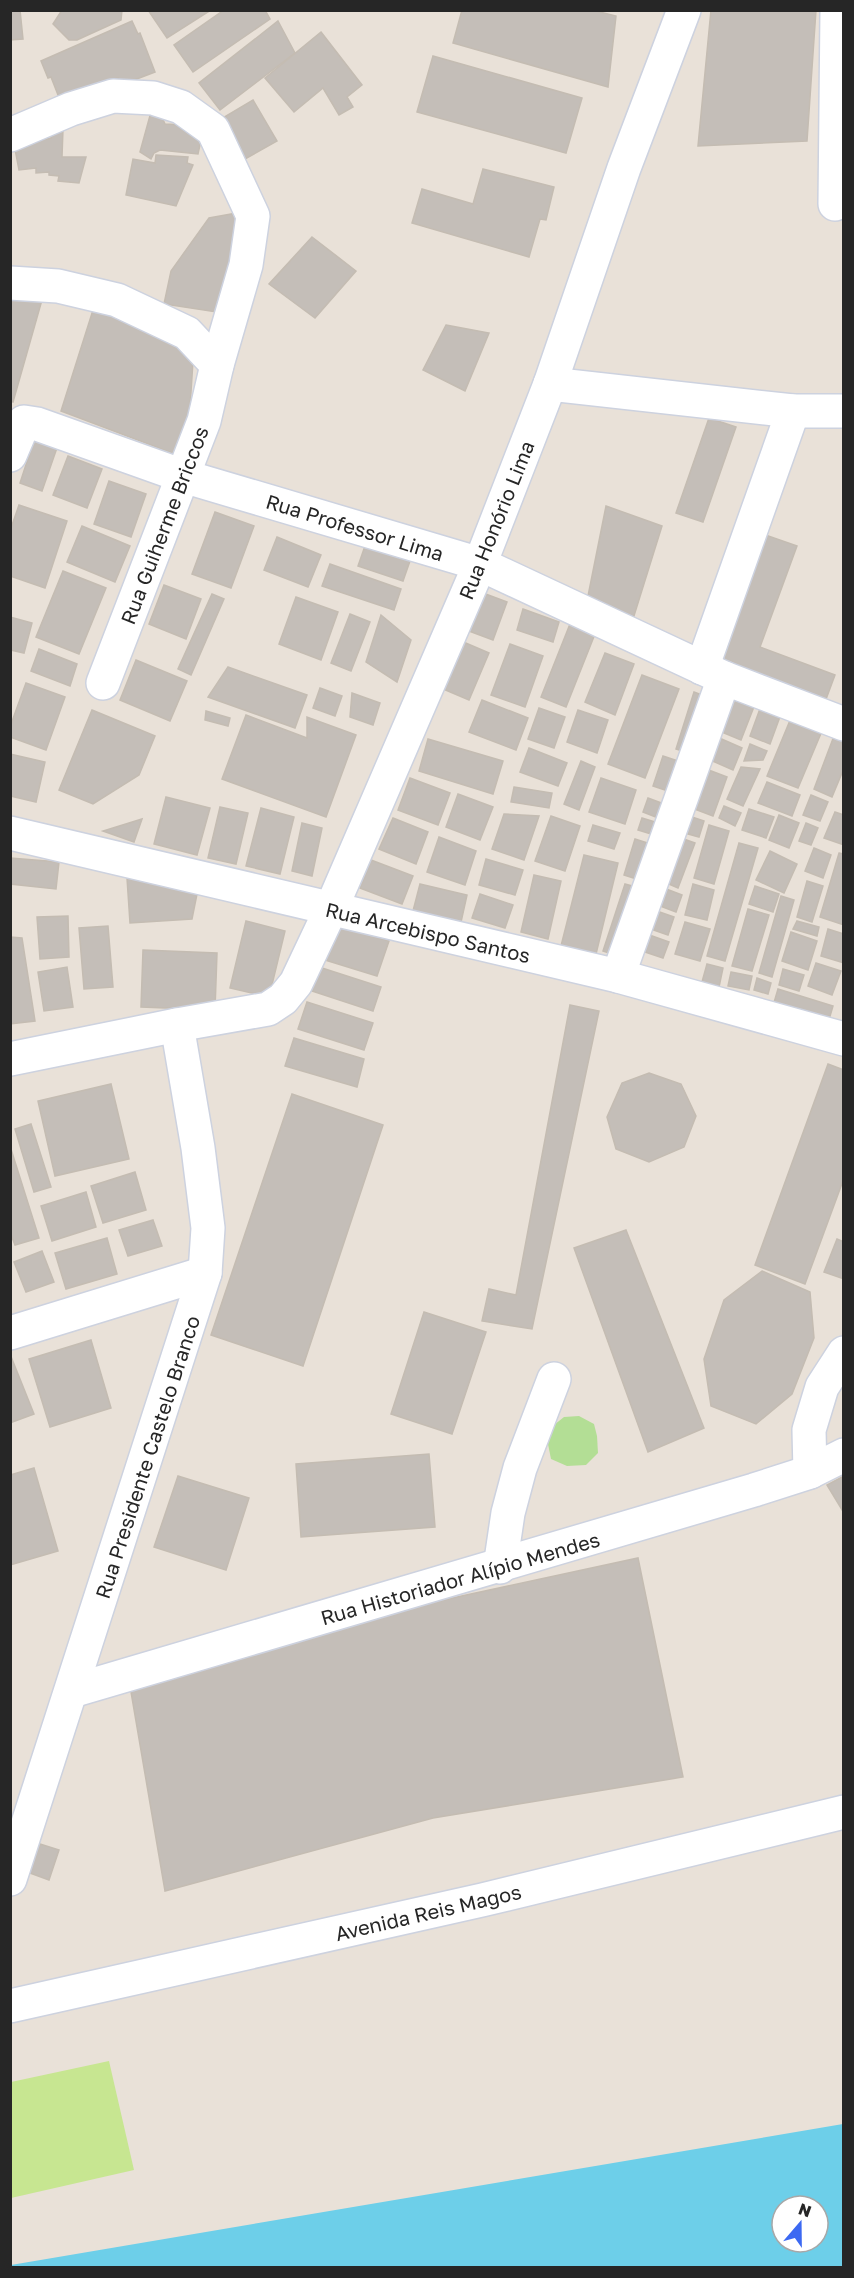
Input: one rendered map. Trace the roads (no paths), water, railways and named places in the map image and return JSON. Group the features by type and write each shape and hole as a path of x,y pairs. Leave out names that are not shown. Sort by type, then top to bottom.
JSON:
{"street":[{"name":"Rua Honório Lima","path":"177,1025 268,1009 283,999 296,983 331,909 480,564 550,384 624,168 684,10"},
{"path":"835,204 837,10"},
{"name":"Rua Guiherme Briccos","path":"10,135 113,96 153,98 181,107 213,130 253,216 246,265 217,365 204,421 103,683"},
{"path":"10,283 58,286 117,300 188,333 217,365"},
{"path":"550,384 793,411 843,411"},
{"path":"618,976 793,411"},
{"name":"Rua Professor Lima","path":"10,455 24,422 54,429 183,476 480,564 713,673 843,724"},
{"name":"Rua Arcebispo Santos","path":"10,833 618,976 843,1039"},
{"path":"10,1059 177,1025"},
{"name":"Rua Presidente Castelo Branco","path":"10,1879 206,1273 208,1228 198,1148 177,1025"},
{"path":"10,1333 206,1273"},
{"path":"810,1472 809,1430 822,1387 843,1353"},
{"path":"500,1567 508,1513 520,1467 554,1379"},
{"name":"Rua Historiador Alípio Mendes","path":"72,1691 500,1567 810,1472 843,1455"},
{"name":"Avenida Reis Magos","path":"10,2006 470,1903 843,1812"}],"water":[{"path":"843,2124 843,2267 11,2267 11,2265"}]}
